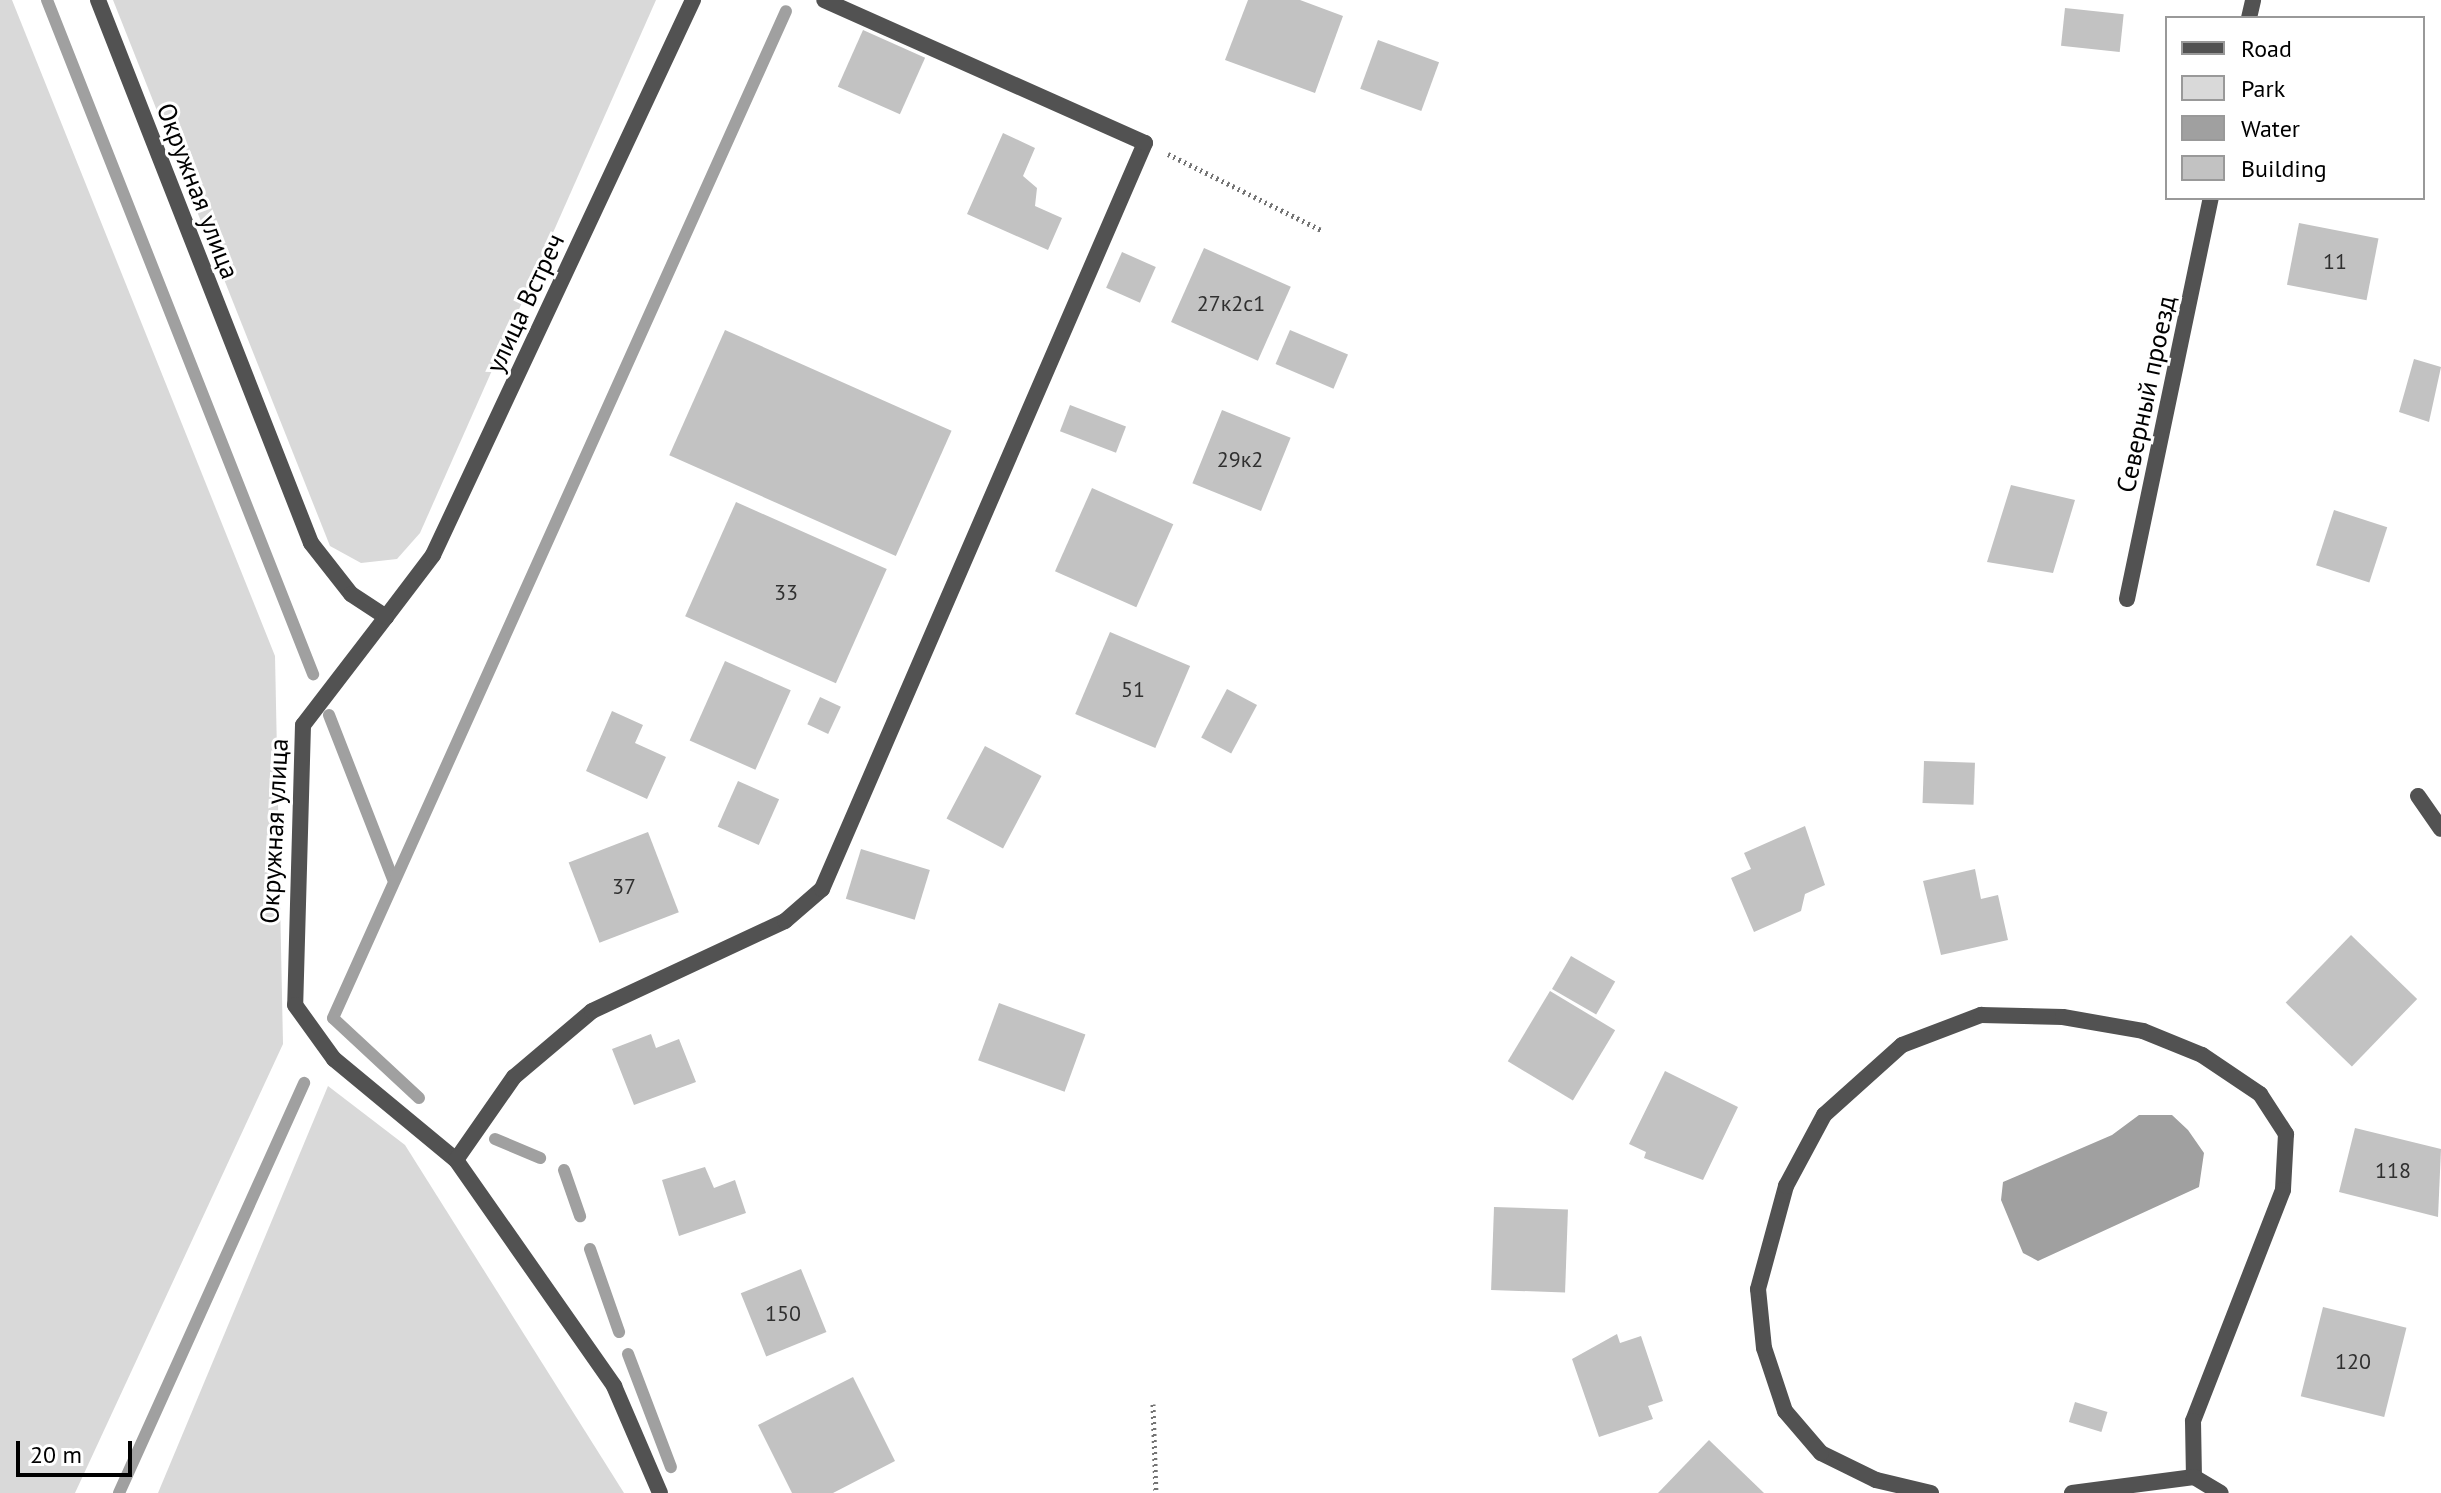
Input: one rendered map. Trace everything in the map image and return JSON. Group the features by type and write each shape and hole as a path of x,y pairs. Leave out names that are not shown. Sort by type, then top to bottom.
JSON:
{"street":[{"name":"Окружная улица","path":"98,0 311,543 351,594 386,617 303,725 295,1005 334,1059 456,1160 614,1386 660,1493"},
{"name":"улица Встреч","path":"386,617 433,555 693,0"},
{"path":"456,1160 514,1077 592,1011 785,921 822,889 1145,143 824,0"},
{"name":"Северный проезд","path":"2127,599 2211,200"},
{"path":"2418,796 2441,829"},
{"path":"1931,1493 1876,1480 1821,1453 1785,1411 1764,1348 1758,1289 1786,1186 1824,1115 1902,1045 1981,1015 2063,1017 2143,1031 2202,1055 2260,1094 2286,1134 2283,1190 2193,1421 2194,1477"},
{"path":"2072,1493 2194,1477 2221,1493"}],"path":[{"path":"1145,143 1321,230"},
{"path":"1153,1404 1156,1493"}],"green space":[{"path":"0,0 12,0 275,656 283,1044 75,1493 0,1493"},
{"path":"113,0 656,0 420,533 397,559 361,563 330,546"},
{"path":"328,1086 405,1145 624,1493 158,1493"}],"water":[{"path":"2139,1115 2172,1115 2188,1130 2204,1153 2199,1187 2038,1261 2023,1253 2001,1200 2003,1182 2112,1135"}],"building":[{"path":"1248,0 1300,0 1343,16 1315,93 1225,60"},
{"path":"2065,8 2124,14 2120,52 2061,46"},
{"path":"863,30 925,58 900,114 838,87"},
{"path":"1378,40 1439,62 1421,111 1360,89"},
{"path":"1003,133 1035,148 1023,176 1037,188 1035,206 1062,218 1048,250 967,214"},
{"path":"2299,223 2379,238 2366,300 2287,285"},
{"path":"1204,248 1291,287 1258,361 1171,322"},
{"path":"1122,252 1156,267 1140,303 1106,288"},
{"path":"725,330 952,431 896,556 669,455"},
{"path":"1290,330 1348,355 1334,389 1276,364"},
{"path":"2414,359 2441,367 2429,422 2399,412"},
{"path":"1070,405 1126,427 1116,453 1060,431"},
{"path":"1222,410 1291,438 1261,511 1192,483"},
{"path":"2011,485 2075,500 2053,573 1987,562"},
{"path":"1092,488 1173,524 1136,607 1055,571"},
{"path":"736,502 887,569 836,683 685,616"},
{"path":"2334,510 2387,527 2369,582 2316,565"},
{"path":"1110,632 1190,666 1155,748 1075,714"},
{"path":"725,661 791,690 755,770 690,740"},
{"path":"1227,689 1257,705 1231,754 1201,738"},
{"path":"820,697 841,707 828,734 807,724"},
{"path":"612,711 643,725 635,743 666,757 647,799 586,771"},
{"path":"985,746 1042,776 1003,848 947,818"},
{"path":"1924,761 1975,763 1974,805 1923,803"},
{"path":"738,781 779,799 759,845 718,827"},
{"path":"1805,826 1825,885 1805,894 1801,911 1754,932 1731,878 1751,869 1744,853"},
{"path":"648,832 679,912 599,943 569,862"},
{"path":"861,849 930,870 915,920 846,899"},
{"path":"1975,869 1981,899 1998,895 2008,940 1941,955 1923,881"},
{"path":"2351,935 2417,999 2352,1067 2286,1003"},
{"path":"1571,956 1615,982 1596,1014 1552,989"},
{"path":"1550,991 1615,1030 1573,1100 1508,1061"},
{"path":"999,1003 1085,1034 1065,1092 978,1060"},
{"path":"651,1034 656,1048 679,1039 696,1082 634,1105 612,1049"},
{"path":"1665,1071 1738,1107 1703,1180 1644,1158 1646,1152 1629,1144"},
{"path":"2355,1128 2441,1149 2438,1217 2339,1192"},
{"path":"705,1167 714,1188 735,1180 746,1213 679,1236 662,1180"},
{"path":"1494,1207 1568,1210 1565,1293 1491,1290"},
{"path":"801,1269 826,1332 766,1356 741,1293"},
{"path":"2323,1307 2406,1328 2384,1417 2301,1396"},
{"path":"1617,1334 1620,1343 1641,1336 1663,1401 1648,1406 1653,1419 1599,1437 1572,1359"},
{"path":"853,1377 895,1461 833,1493 792,1493 758,1425"},
{"path":"2075,1402 2108,1412 2101,1432 2069,1422"},
{"path":"1709,1440 1764,1493 1658,1493"}],"waterway":[{"path":"47,0 313,674"},
{"path":"419,1098 333,1018 786,11"},
{"path":"329,715 393,879"},
{"path":"119,1493 304,1083"},
{"path":"495,1139 540,1158"},
{"path":"564,1170 580,1216"},
{"path":"590,1249 619,1332"},
{"path":"628,1354 671,1467"}]}
